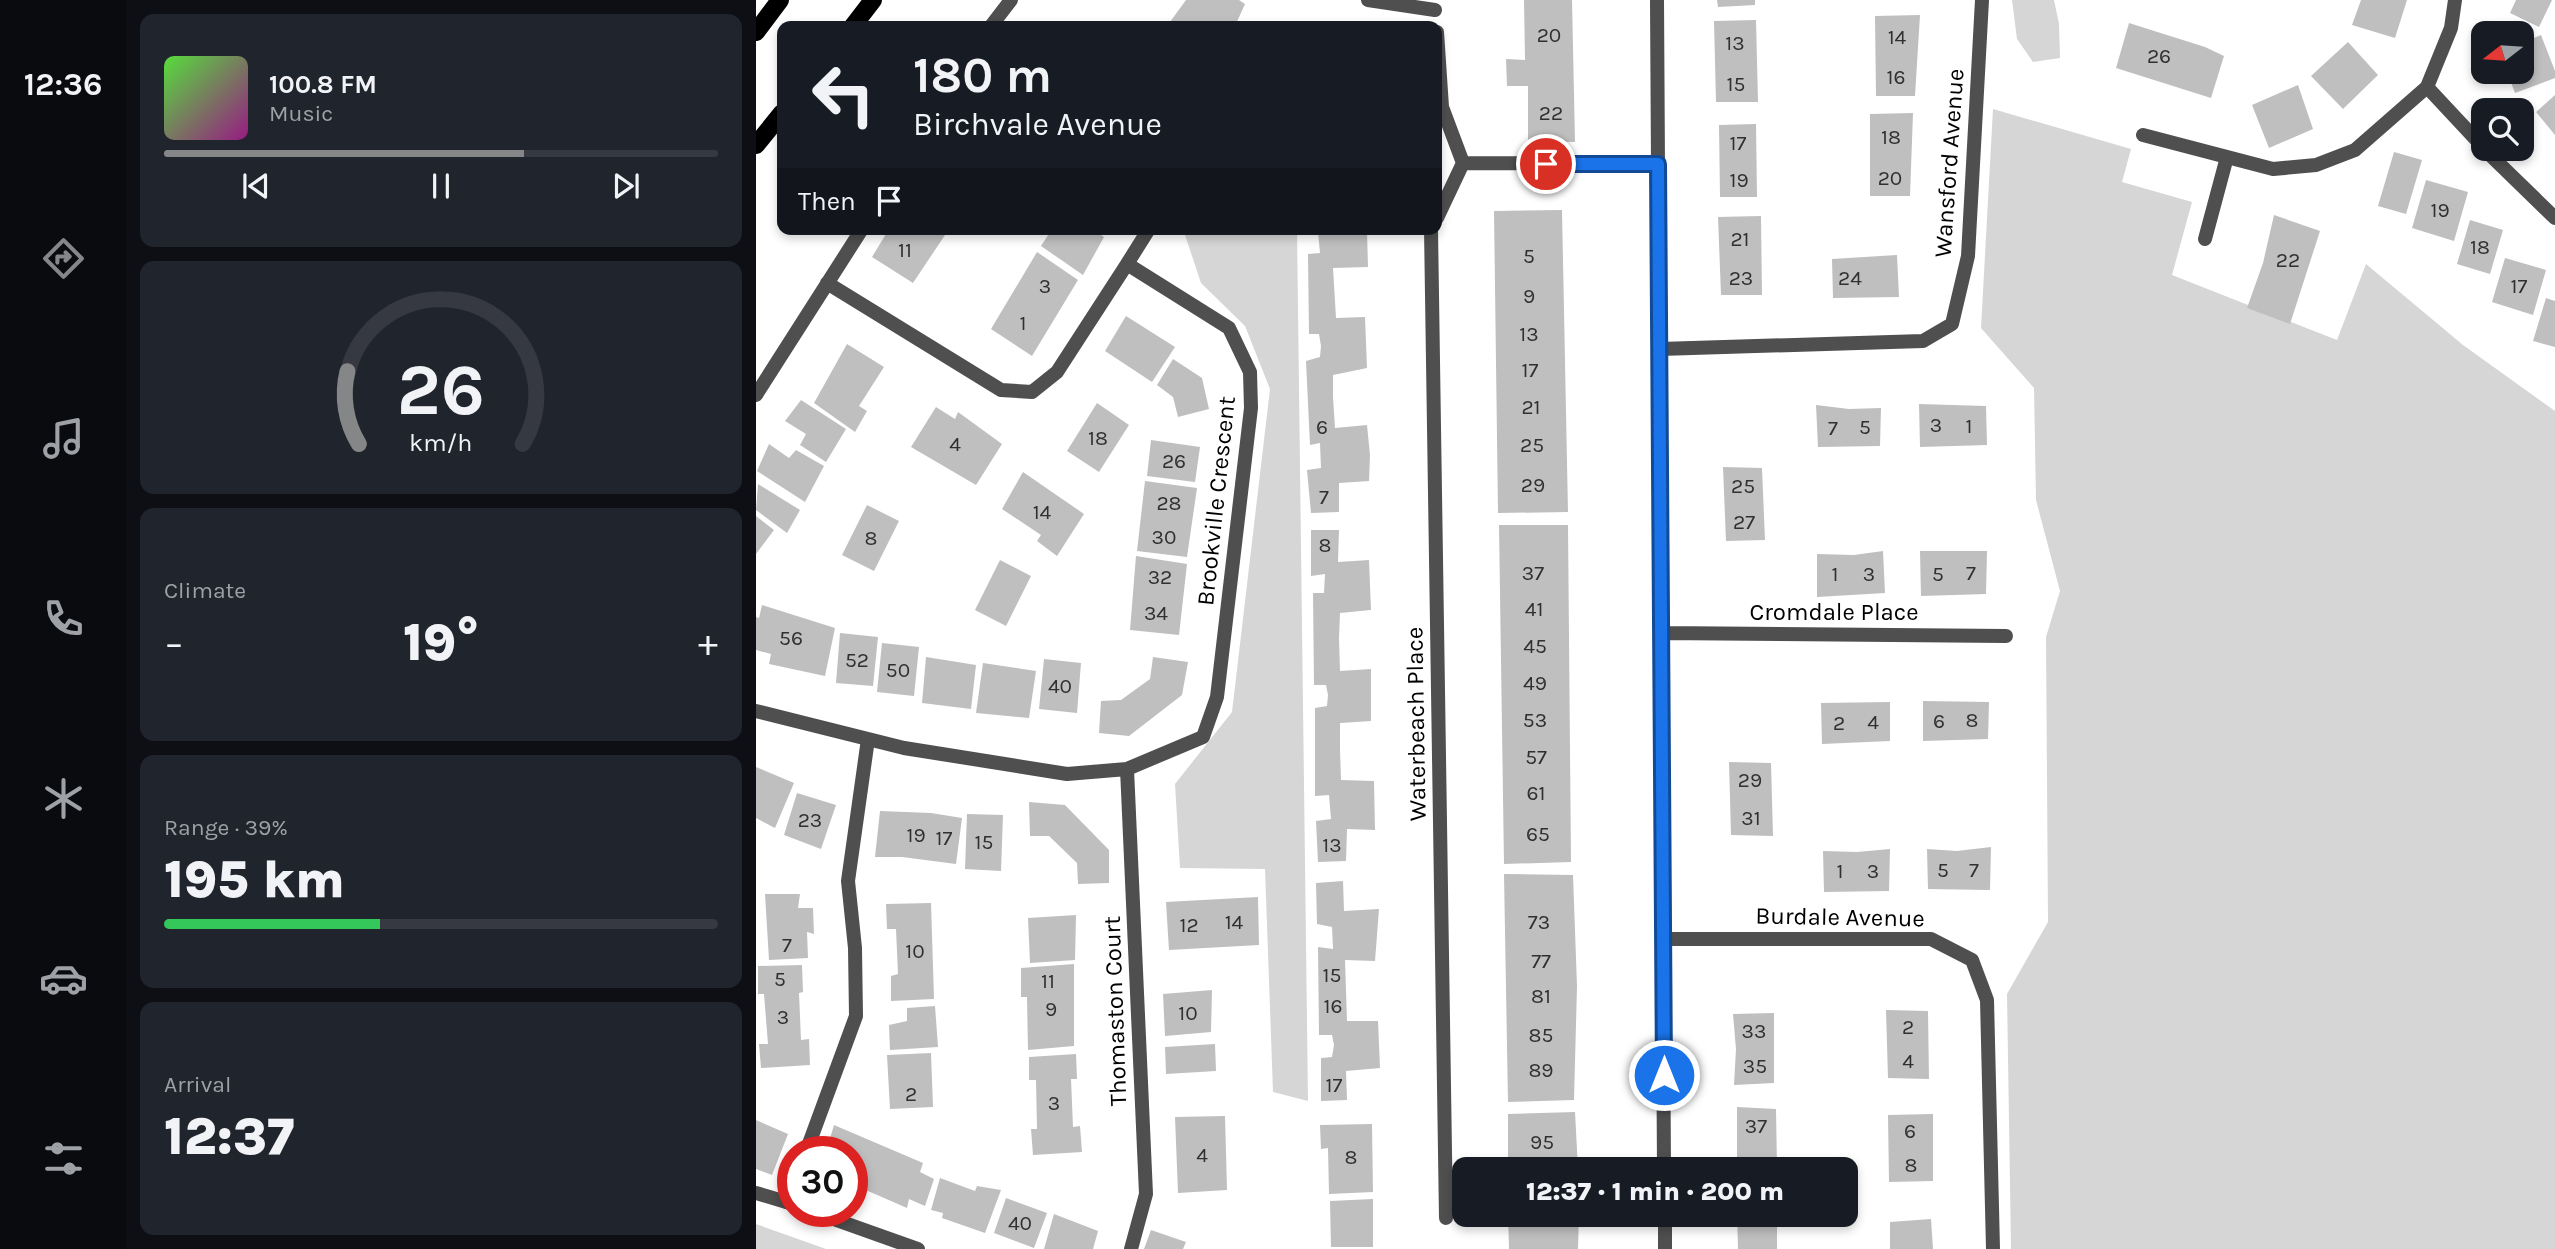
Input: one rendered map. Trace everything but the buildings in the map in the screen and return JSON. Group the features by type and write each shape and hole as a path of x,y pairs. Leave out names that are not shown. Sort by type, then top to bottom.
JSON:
{"main road":[{"path":"756,32 780,0"},
{"path":"857,21 873,0"},
{"path":"756,145 777,119"}],"street":[{"path":"995,21 1011,0"},
{"path":"1368,0 1436,5"},
{"path":"1657,0 1664,1157"},
{"name":"Wansford Avenue","path":"1660,349 1923,341 1952,324 1968,256 1982,0"},
{"path":"2143,135 2273,169 2316,165 2356,149 2427,87 2451,28 2455,0"},
{"path":"2427,87 2471,134"},
{"path":"1442,107 1463,163 1442,207"},
{"path":"2205,239 2227,157"},
{"path":"2497,161 2555,219"},
{"path":"1463,163 1658,164"},
{"path":"756,395 858,235"},
{"path":"827,283 1002,390 1032,392 1057,372 1145,235"},
{"name":"Waterbeach Place","path":"1431,235 1446,1218"},
{"name":"Brookville Crescent","path":"756,711 904,748 1067,774 1127,769 1203,737 1217,697 1251,408 1250,372 1229,328 1127,264"},
{"name":"Cromdale Place","path":"1661,633 2006,636"},
{"path":"812,1136 856,1016 855,948 848,881 868,739"},
{"name":"Thomaston Court","path":"1127,769 1146,1194 1131,1249"},
{"name":"Burdale Avenue","path":"1663,939 1931,939 1972,960 1987,1000 1993,1249"},
{"path":"756,1193 777,1199"},
{"path":"856,1227 918,1249"},
{"path":"1665,1227 1665,1249"}],"shaded area":[{"path":"2012,0 2054,0 2059,24 2060,58 2033,62 2017,39"},
{"path":"1993,109 2131,149 2122,182 2192,202 2172,275 2337,340 2366,264 2463,345 2555,411 2555,1249 2011,1249 2007,994 2048,922 2046,637 2060,591 2036,500 2034,388 1981,328"},
{"path":"1185,235 1297,235 1308,1101 1273,1092 1265,869 1180,868 1175,784 1232,712 1270,389 1245,326 1201,283"},
{"path":"756,1224 826,1249 756,1249"}],"route":[{"path":"1546,164 1658,164 1664,1075"}]}
